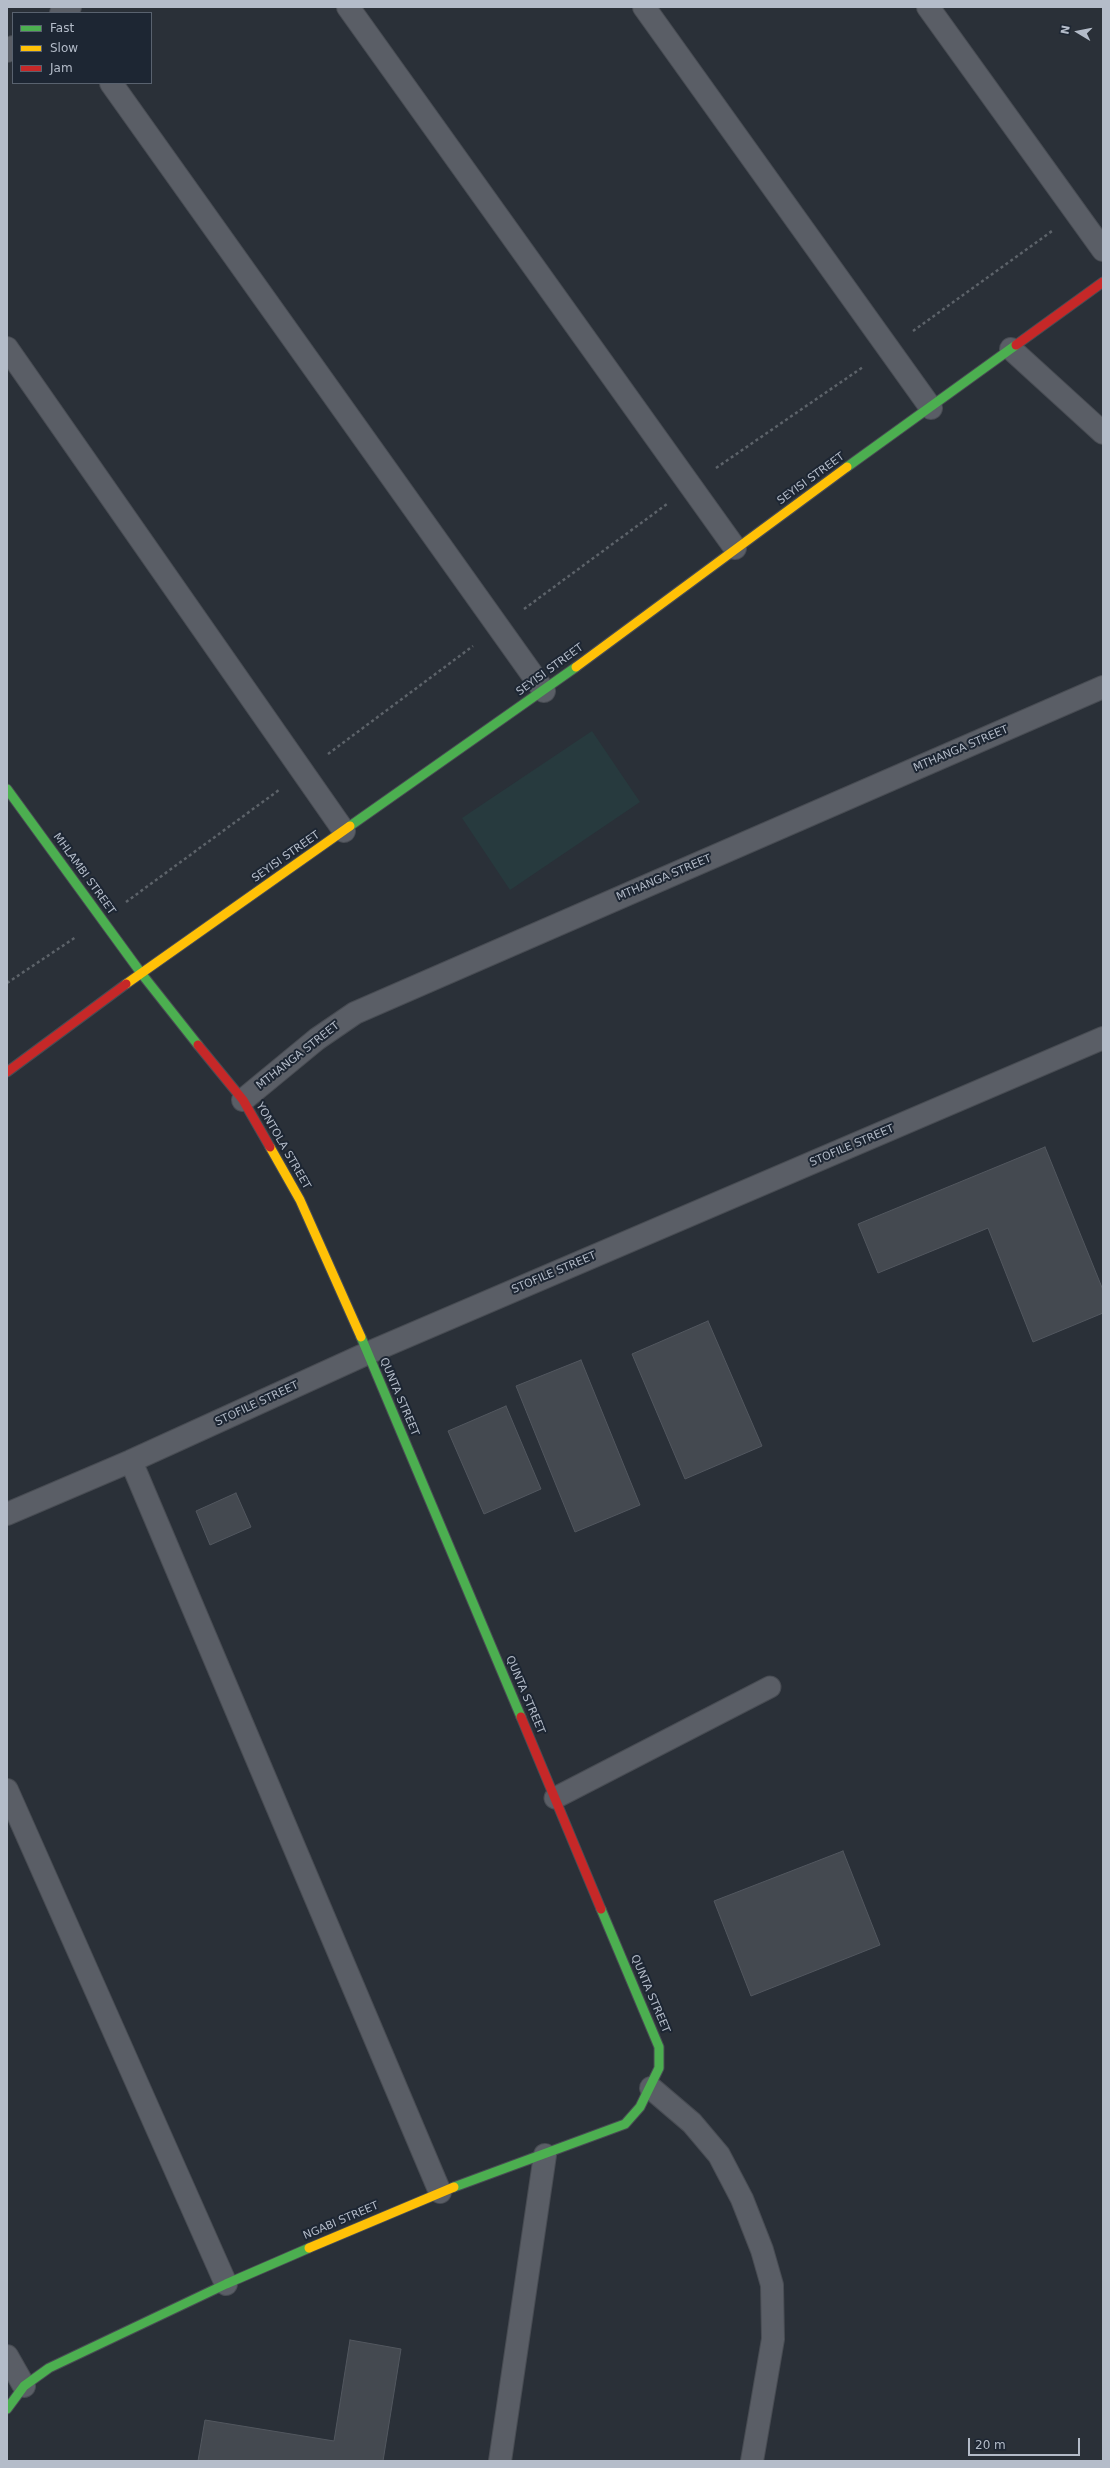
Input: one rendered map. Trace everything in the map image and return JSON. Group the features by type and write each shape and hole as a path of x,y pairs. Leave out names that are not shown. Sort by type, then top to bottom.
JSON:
{"street":[{"path":"348,7 735,548"},
{"path":"644,7 931,408"},
{"path":"928,7 1103,250"},
{"path":"112,84 544,691"},
{"name":"SEYISI STREET","path":"7,1072 141,973 544,691 735,548 931,408 1103,282"},
{"path":"7,348 344,831"},
{"path":"1011,349 1103,433"},
{"name":"MTHANGA STREET","path":"243,1100 317,1039 355,1013 1103,687"},
{"name":"MHLAMBI STREET","path":"7,789 141,973"},
{"name":"YONTOLA STREET","path":"141,973 243,1100 300,1200 368,1353"},
{"name":"STOFILE STREET","path":"7,1514 131,1461 368,1353 1103,1038"},
{"name":"QUNTA STREET","path":"368,1353 659,2047"},
{"path":"131,1461 440,2192"},
{"path":"7,1790 226,2284"},
{"name":"NGABI STREET","path":"7,2409 24,2386 50,2368 226,2284 440,2192 545,2155 625,2124 640,2107 651,2088 659,2068 659,2047"},
{"path":"651,2088 692,2123 719,2156 745,2206 762,2250 772,2285 773,2339 752,2461"},
{"path":"500,2461 545,2155"},
{"path":"7,2356 24,2386"}],"lane":[{"path":"555,1798 770,1687"}],"path":[{"path":"7,983 102,920 690,486 889,349 1077,214"}],"green space":[{"path":"592,731 640,802 510,890 462,818"}],"building":[{"path":"1045,1147 1103,1290 1103,1313 1033,1342 988,1228 878,1273 858,1224"},
{"path":"708,1321 762,1446 685,1479 632,1354"},
{"path":"581,1360 640,1505 575,1532 516,1386"},
{"path":"506,1406 541,1489 484,1514 448,1431"},
{"path":"236,1493 251,1527 210,1545 196,1511"},
{"path":"843,1851 880,1945 751,1996 714,1901"},
{"path":"350,2340 401,2349 383,2461 198,2461 205,2420 334,2441"}],"traffic: fast":[{"path":"847,467 1016,345"},
{"path":"350,826 576,667"},
{"path":"7,789 141,973 198,1045"},
{"path":"361,1337 521,1717"},
{"path":"454,2187 625,2124 640,2107 659,2068 659,2047 601,1909"},
{"path":"7,2409 24,2386 49,2368 226,2284 309,2248"}],"traffic: slow":[{"path":"576,667 847,467"},
{"path":"126,984 350,826"},
{"path":"270,1147 300,1200 361,1337"},
{"path":"309,2248 454,2187"}],"traffic: jam":[{"path":"1016,345 1103,282"},
{"path":"7,1072 126,984"},
{"path":"198,1045 243,1100 270,1147"},
{"path":"521,1717 601,1909"}]}
